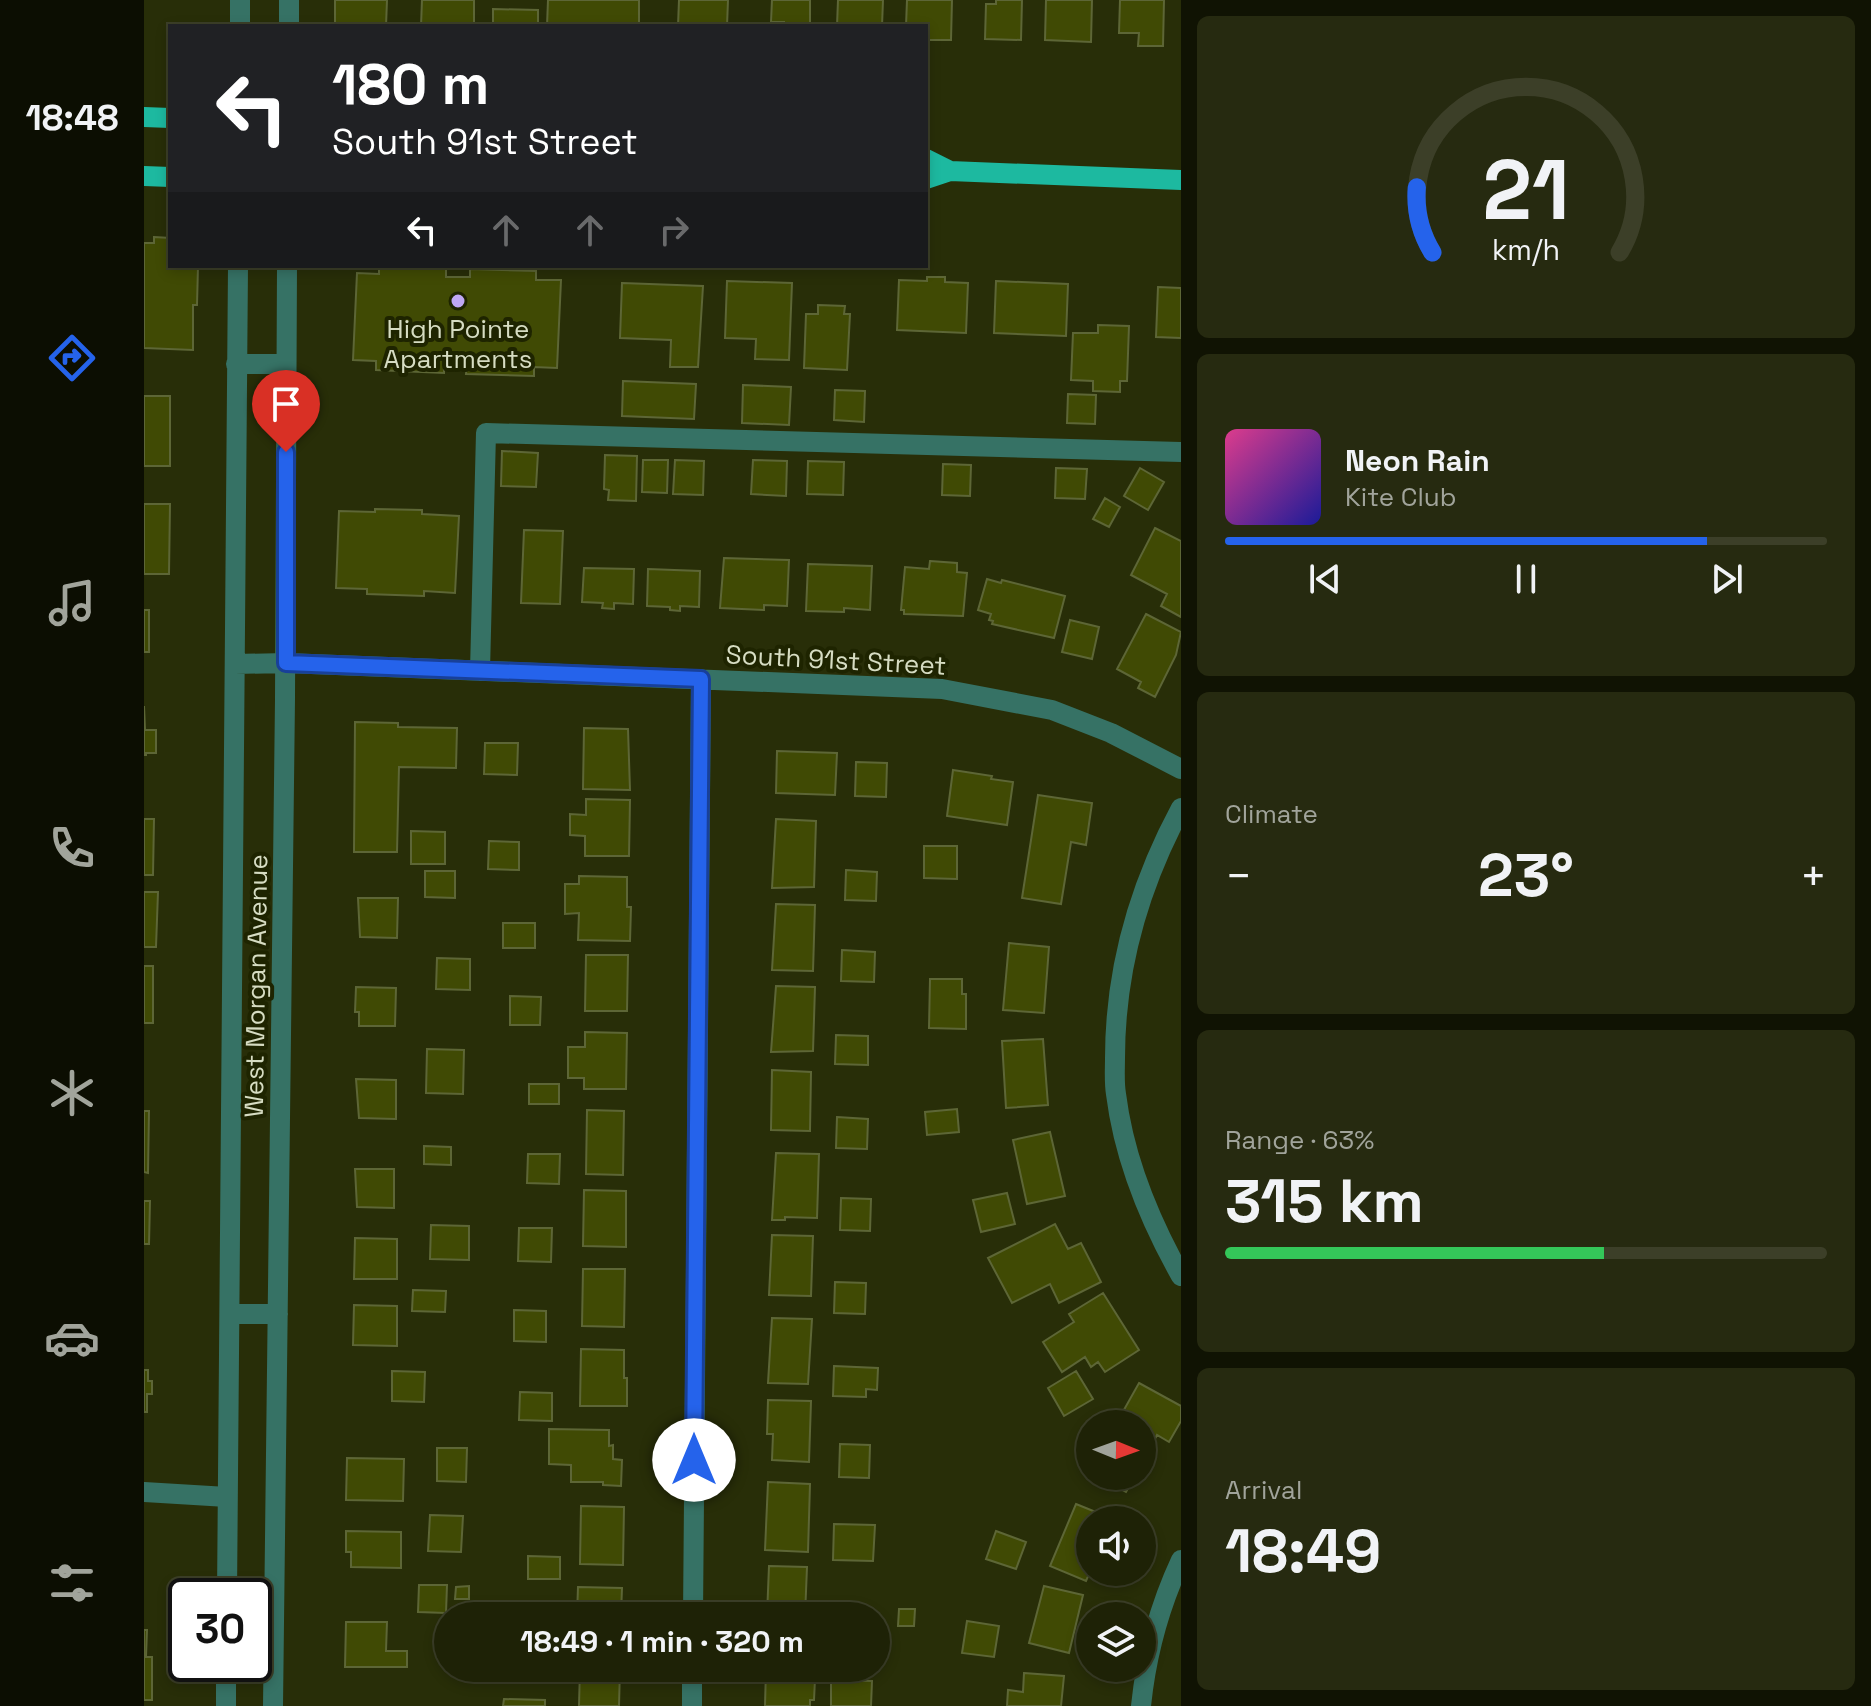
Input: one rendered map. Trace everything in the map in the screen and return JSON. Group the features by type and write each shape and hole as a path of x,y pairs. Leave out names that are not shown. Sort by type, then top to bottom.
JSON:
{"main road":[{"path":"144,117 168,118"},
{"path":"928,160 950,171"},
{"path":"928,178 950,171 1181,180"},
{"path":"144,176 168,177"}],"street":[{"path":"240,0 240,24"},
{"path":"289,0 289,24"},
{"name":"West Morgan Avenue","path":"227,1578 238,268"},
{"name":"West Morgan Avenue","path":"273,1706 286,663 287,268"},
{"path":"236,364 286,364"},
{"path":"480,671 486,433 1181,452"},
{"name":"South 91st Street","path":"235,664 286,663 942,689 1052,710 1111,733 1181,769"},
{"path":"693,1602 701,679"},
{"path":"1181,808 1163,841 1137,906 1115,1011 1115,1093 1133,1168 1162,1243 1181,1276"},
{"path":"230,1314 278,1314"},
{"path":"144,1492 227,1497"},
{"path":"1141,1706 1157,1624 1181,1560"},
{"path":"226,1682 226,1706"},
{"path":"692,1682 692,1706"}],"building":[{"path":"335,0 387,0 386,24 335,24"},
{"path":"422,0 474,0 474,24 421,24"},
{"path":"548,0 639,0 639,24 547,24"},
{"path":"679,0 728,0 727,24 678,24"},
{"path":"772,0 810,0 810,23 771,22"},
{"path":"838,0 883,0 882,24 837,24"},
{"path":"907,0 952,0 951,40 928,40 928,24 906,24"},
{"path":"996,0 1022,0 1021,40 985,39 986,4 996,4"},
{"path":"1046,0 1092,0 1091,42 1045,40"},
{"path":"1120,0 1164,0 1163,46 1138,46 1139,33 1119,33"},
{"path":"493,9 538,10 538,24 493,24"},
{"path":"154,237 168,238 168,268 198,268 197,305 193,305 193,350 144,348 144,243 154,243"},
{"name":"High Pointe Apartments","path":"379,268 446,268 446,277 470,277 470,269 536,271 536,280 561,280 557,368 534,367 534,376 466,374 467,365 444,364 444,373 376,370 376,361 353,360 357,273 379,274"},
{"path":"927,277 945,277 945,282 968,283 966,333 897,330 899,280 927,281"},
{"path":"727,281 792,283 789,360 755,359 756,339 725,338"},
{"path":"996,281 1068,284 1066,336 994,333"},
{"path":"622,283 703,286 698,367 670,367 671,340 620,338"},
{"path":"1158,287 1181,288 1181,338 1156,337"},
{"path":"818,305 845,306 844,314 850,314 847,370 804,368 806,314 818,314"},
{"path":"1098,325 1129,326 1127,381 1120,381 1120,392 1093,391 1093,381 1071,380 1073,333 1098,333"},
{"path":"623,381 696,384 694,419 622,416"},
{"path":"743,385 791,387 789,425 742,423"},
{"path":"835,390 865,391 864,422 834,420"},
{"path":"1068,394 1096,395 1095,424 1067,423"},
{"path":"144,396 170,396 170,466 144,466"},
{"path":"502,451 538,453 536,487 501,486"},
{"path":"605,455 637,456 636,501 608,500 609,490 604,489"},
{"path":"643,460 668,460 667,493 642,492"},
{"path":"675,460 704,461 703,495 673,494"},
{"path":"753,460 787,461 786,496 751,494"},
{"path":"808,461 844,462 843,495 807,494"},
{"path":"943,464 971,465 970,496 942,495"},
{"path":"1056,468 1087,469 1085,499 1055,498"},
{"path":"1140,468 1164,482 1148,510 1124,496"},
{"path":"1105,498 1120,507 1109,527 1093,519"},
{"path":"144,504 170,504 169,574 144,574"},
{"path":"375,509 422,510 422,514 459,516 455,593 424,591 424,596 367,594 367,589 336,588 339,511 375,512"},
{"path":"1155,528 1181,541 1181,617 1161,606 1167,594 1131,575"},
{"path":"524,530 563,531 560,604 521,603"},
{"path":"724,558 789,560 787,606 764,605 764,610 720,608"},
{"path":"930,561 957,563 957,572 967,573 963,616 904,614 901,610 905,567 929,569"},
{"path":"808,564 872,566 870,610 844,608 844,612 806,611"},
{"path":"584,568 634,569 633,604 614,603 614,609 602,608 603,603 582,602"},
{"path":"648,569 700,571 699,607 680,606 680,611 670,610 670,607 647,606"},
{"path":"987,579 1065,596 1054,638 992,624 993,621 989,620 991,614 978,610"},
{"path":"144,610 149,610 149,652 144,652"},
{"path":"1146,614 1181,632 1176,655 1155,697 1138,688 1141,682 1117,669"},
{"path":"1070,620 1099,627 1092,659 1062,652"},
{"path":"144,706 145,730 156,730 156,753 146,755 144,755"},
{"path":"355,722 398,723 398,727 457,728 456,768 399,767 397,852 354,852"},
{"path":"584,728 628,729 630,790 583,789"},
{"path":"485,743 518,743 517,775 484,774"},
{"path":"777,751 837,753 835,795 776,793"},
{"path":"856,762 887,763 886,797 855,796"},
{"path":"953,770 1013,782 1007,825 947,816"},
{"path":"1038,795 1092,803 1086,845 1071,842 1061,904 1022,898"},
{"path":"586,799 630,800 629,856 585,856 585,836 570,835 570,814 586,815"},
{"path":"144,819 154,819 153,875 144,875"},
{"path":"776,819 816,821 814,887 772,888"},
{"path":"411,831 445,832 445,864 411,864"},
{"path":"489,841 519,842 519,870 488,869"},
{"path":"924,846 957,846 957,879 924,878"},
{"path":"846,870 877,872 876,901 845,900"},
{"path":"425,871 455,871 455,898 425,897"},
{"path":"579,876 627,877 627,907 631,907 630,941 578,940 579,913 565,914 565,884 579,884"},
{"path":"144,892 158,892 156,947 144,947"},
{"path":"358,898 398,898 397,938 360,937"},
{"path":"776,904 815,905 813,971 772,970"},
{"path":"503,923 535,923 535,948 503,948"},
{"path":"1009,943 1049,947 1044,1013 1003,1010"},
{"path":"842,950 875,952 874,982 841,981"},
{"path":"586,955 628,955 627,1011 585,1011"},
{"path":"437,958 470,959 470,990 436,989"},
{"path":"144,966 153,966 153,1023 144,1023"},
{"path":"930,979 962,979 962,994 966,994 966,1029 929,1028"},
{"path":"776,986 815,987 813,1051 771,1052"},
{"path":"356,987 396,988 395,1026 359,1026 359,1012 355,1012"},
{"path":"510,996 541,997 540,1025 510,1025"},
{"path":"585,1032 627,1033 626,1089 584,1089 584,1078 568,1078 568,1047 585,1047"},
{"path":"836,1035 868,1036 868,1065 835,1064"},
{"path":"1043,1039 1048,1105 1006,1108 1002,1041"},
{"path":"427,1049 464,1050 463,1094 426,1093"},
{"path":"772,1070 811,1072 810,1131 771,1130"},
{"path":"356,1079 396,1080 396,1119 359,1118"},
{"path":"529,1084 559,1084 559,1104 529,1104"},
{"path":"957,1109 959,1132 927,1135 925,1112"},
{"path":"587,1110 624,1111 623,1175 586,1174"},
{"path":"144,1111 149,1111 148,1173 144,1172"},
{"path":"837,1117 868,1119 867,1149 836,1148"},
{"path":"1050,1132 1065,1196 1027,1204 1013,1140"},
{"path":"424,1146 451,1147 451,1165 424,1164"},
{"path":"776,1153 819,1154 817,1218 785,1217 785,1220 772,1220"},
{"path":"528,1154 560,1154 559,1184 527,1183"},
{"path":"355,1169 394,1169 394,1208 357,1207"},
{"path":"584,1190 626,1191 626,1247 583,1246"},
{"path":"1007,1193 1015,1224 981,1232 973,1200"},
{"path":"841,1198 871,1199 870,1231 840,1230"},
{"path":"144,1201 150,1201 149,1244 144,1244"},
{"path":"1055,1224 1068,1249 1081,1243 1101,1282 1059,1303 1050,1284 1012,1303 988,1258"},
{"path":"431,1225 469,1226 469,1260 430,1259"},
{"path":"519,1228 552,1228 551,1262 518,1261"},
{"path":"772,1235 813,1236 811,1296 769,1295"},
{"path":"355,1238 397,1239 397,1279 354,1279"},
{"path":"583,1269 625,1269 624,1327 582,1326"},
{"path":"835,1282 866,1283 865,1314 834,1313"},
{"path":"413,1290 446,1291 445,1312 412,1311"},
{"path":"1103,1293 1139,1350 1105,1372 1098,1362 1091,1367 1085,1357 1062,1372 1043,1342 1074,1322 1069,1314"},
{"path":"354,1305 397,1306 397,1346 353,1345"},
{"path":"514,1310 546,1311 546,1342 514,1341"},
{"path":"772,1318 812,1319 808,1384 768,1383"},
{"path":"581,1349 624,1350 627,1406 580,1406"},
{"path":"834,1366 878,1368 877,1390 866,1389 866,1397 833,1396"},
{"path":"144,1370 148,1370 148,1381 152,1381 152,1394 147,1394 147,1412 144,1412"},
{"path":"392,1371 425,1372 424,1402 392,1401"},
{"path":"1076,1371 1093,1399 1064,1416 1048,1388"},
{"path":"1139,1383 1181,1406 1181,1421 1169,1442 1156,1437 1156,1410 1124,1410"},
{"path":"520,1392 552,1393 552,1421 519,1420"},
{"path":"768,1400 811,1401 809,1462 772,1460 773,1434 767,1434"},
{"path":"549,1429 609,1430 613,1459 622,1460 621,1486 603,1485 603,1482 571,1482 571,1465 549,1464"},
{"path":"840,1444 870,1445 869,1478 839,1477"},
{"path":"437,1448 467,1448 466,1482 437,1481"},
{"path":"347,1458 404,1459 403,1501 346,1500"},
{"path":"768,1482 810,1484 808,1552 765,1550"},
{"path":"1076,1504 1081,1506 1076,1506 1076,1577 1050,1566"},
{"path":"581,1506 624,1507 623,1565 580,1564"},
{"path":"430,1515 463,1516 461,1552 428,1551"},
{"path":"834,1524 875,1525 873,1561 833,1560"},
{"path":"346,1531 401,1532 401,1568 351,1567 351,1552 346,1552"},
{"path":"996,1531 1026,1542 1016,1569 986,1559"},
{"path":"528,1556 560,1557 560,1579 528,1579"},
{"path":"769,1566 807,1567 806,1602 768,1602"},
{"path":"419,1585 447,1585 446,1602 434,1602 434,1613 418,1612"},
{"path":"469,1586 469,1599 455,1599 456,1587"},
{"path":"1044,1586 1083,1595 1081,1602 1076,1602 1076,1624 1069,1653 1029,1643"},
{"path":"578,1587 622,1588 621,1602 577,1602"},
{"path":"899,1609 915,1609 914,1626 898,1626"},
{"path":"967,1621 999,1626 994,1657 962,1653"},
{"path":"346,1622 387,1622 386,1651 407,1651 407,1667 345,1667"},
{"path":"144,1630 147,1630 146,1657 152,1657 152,1700 144,1700"},
{"path":"1024,1673 1064,1676 1061,1706 1007,1706 1008,1690 1023,1692"},
{"path":"580,1682 620,1682 619,1706 579,1706"},
{"path":"766,1682 815,1682 814,1700 810,1700 810,1706 765,1706"},
{"path":"831,1682 872,1682 871,1706 831,1706"},
{"path":"504,1699 545,1700 545,1706 503,1706"}],"place":[{"name":"High Pointe Apartments","path":"458,301"}],"route":[{"path":"286,452 286,663 701,679 694,1460"}]}
